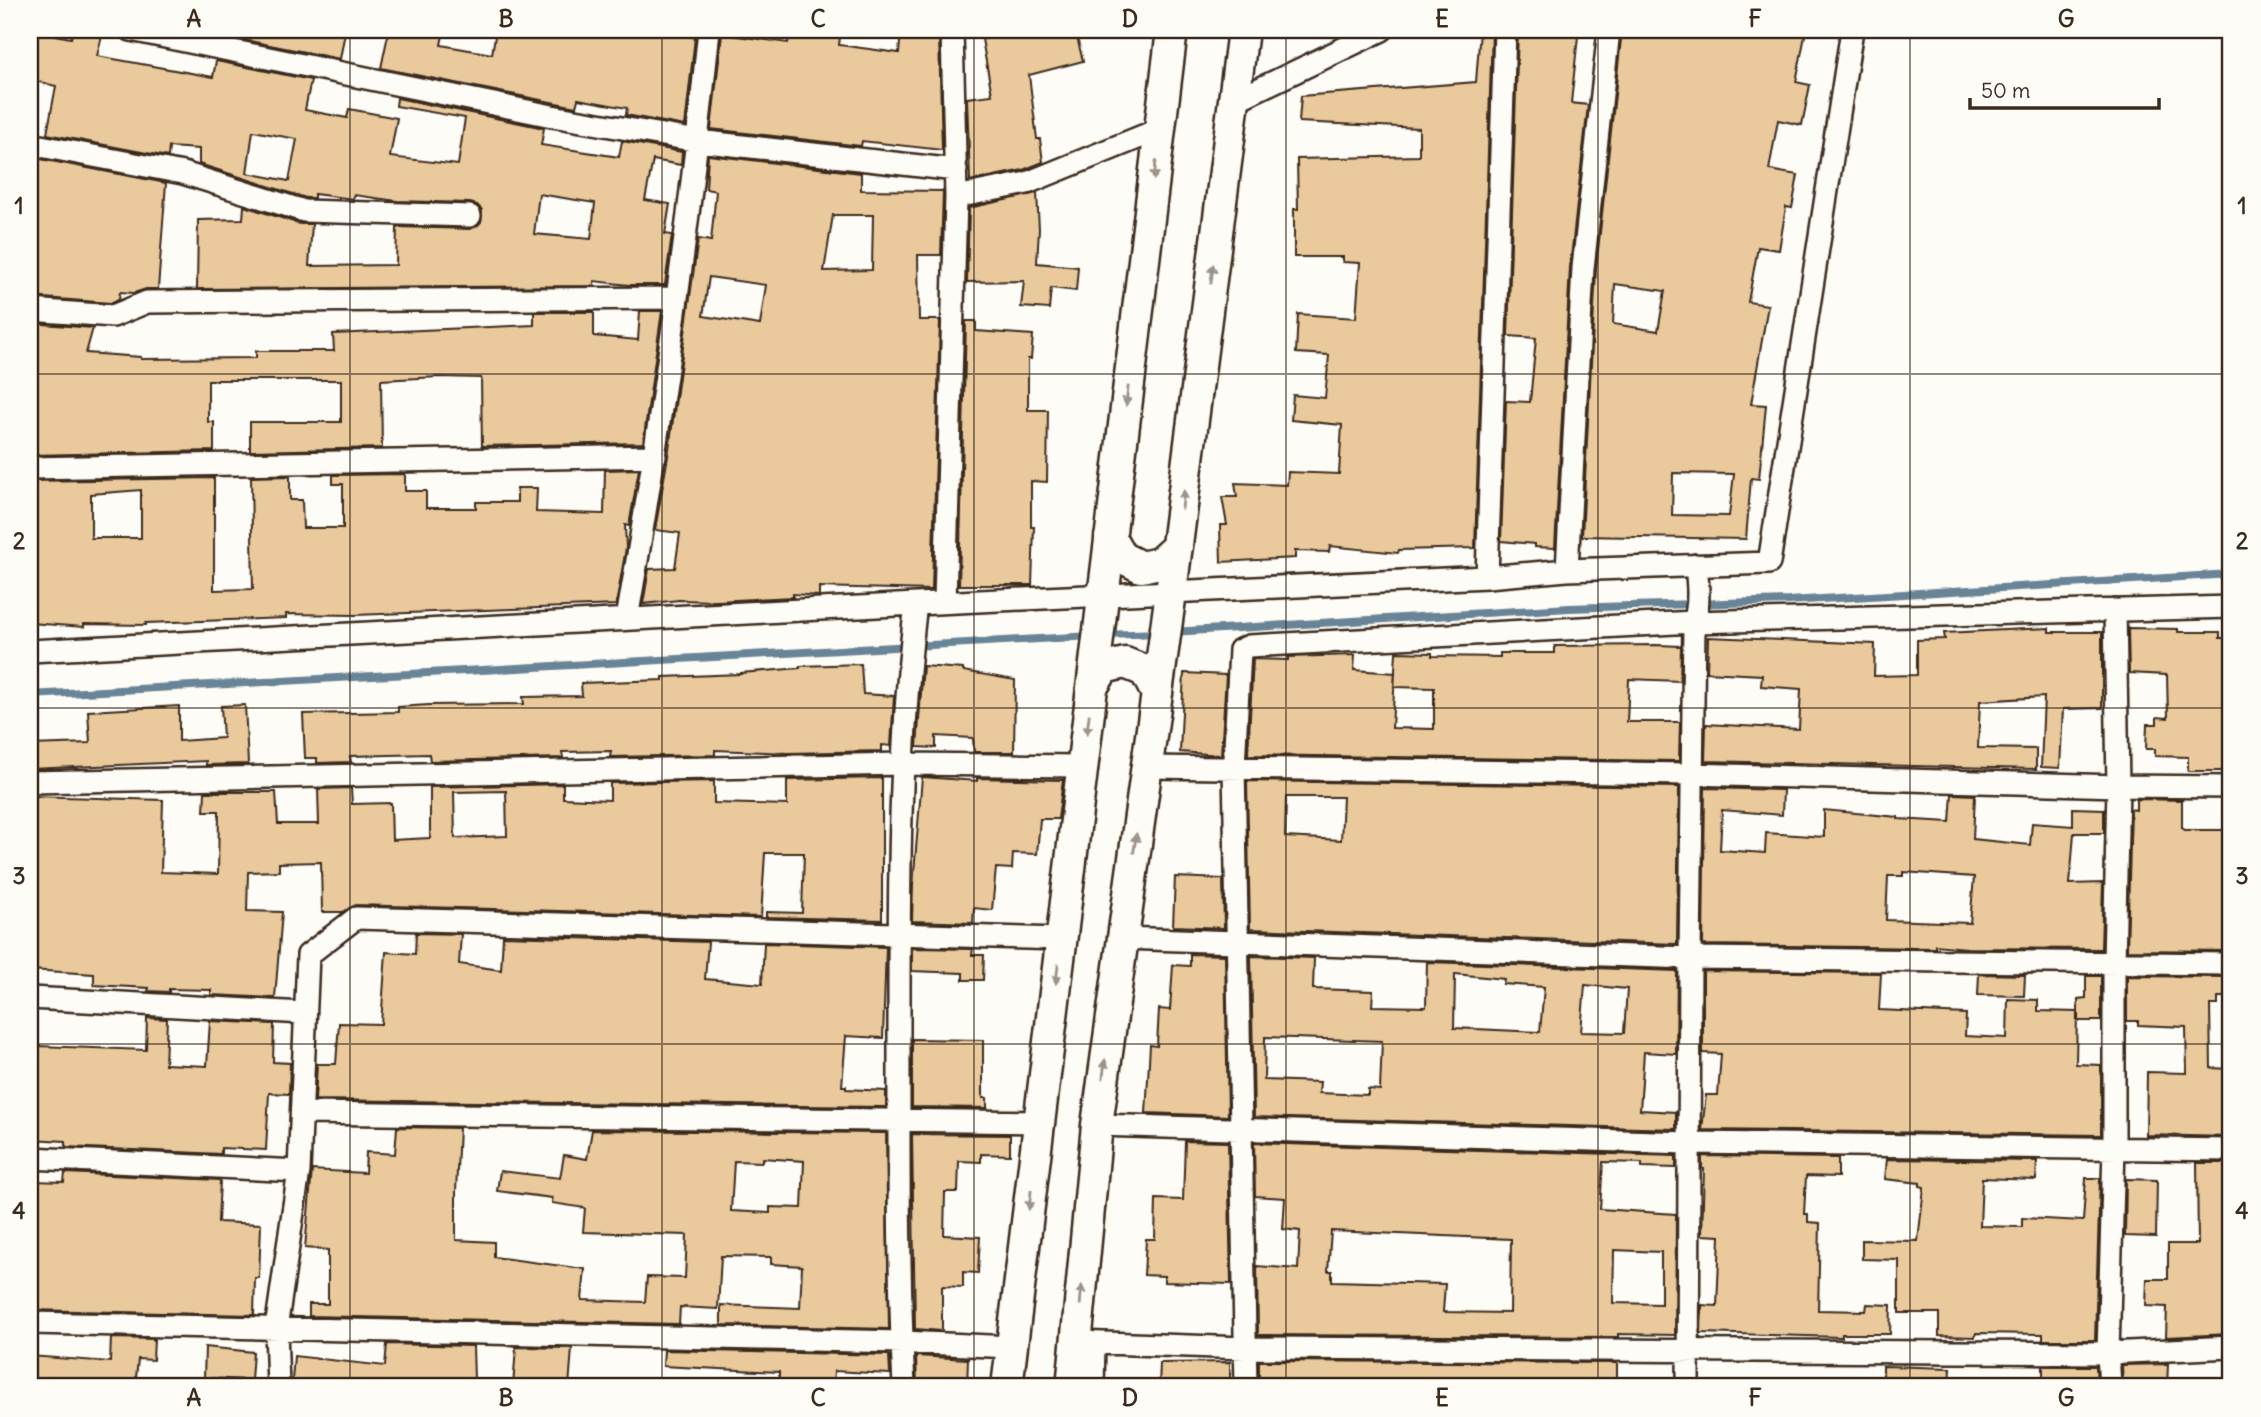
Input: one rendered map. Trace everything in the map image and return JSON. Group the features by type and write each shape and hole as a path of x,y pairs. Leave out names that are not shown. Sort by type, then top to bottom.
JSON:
{"street":[{"path":"131,30 552,116 698,141 956,170"},
{"path":"626,619 655,456 698,141 709,30"},
{"path":"945,602 956,197 952,30"},
{"path":"1007,1387 1172,30"},
{"path":"1072,1387 1085,1343 1097,1125 1177,547 1243,30"},
{"path":"1234,102 1382,30"},
{"path":"1487,577 1505,30"},
{"path":"1567,570 1583,268 1609,30"},
{"path":"30,650 945,602 1487,577 1567,570 1769,563 1852,30"},
{"path":"956,197 1027,183 1160,129"},
{"path":"30,144 183,173 304,211 470,216"},
{"path":"30,310 113,316 146,302 677,298"},
{"path":"30,468 655,456"},
{"path":"1110,537 1121,558 1141,567 1159,563 1177,547"},
{"path":"1688,1387 1691,774 1698,589 1696,565"},
{"path":"904,1387 898,935 903,764 909,661 916,604"},
{"path":"1246,1387 1234,767 1240,650 1249,646 1695,618 2231,607"},
{"path":"2109,1387 2118,786 2115,610"},
{"path":"1093,686 1104,668 1125,663 1145,671 1157,694"},
{"path":"30,782 903,764 1083,766"},
{"path":"1147,766 1691,774 2231,787"},
{"path":"278,1387 276,1329 299,1171 308,955 356,918 1062,939"},
{"path":"1121,938 1690,958 2231,964"},
{"path":"30,998 304,1013"},
{"path":"302,1113 1039,1122"},
{"path":"1097,1125 1689,1143 2231,1150"},
{"path":"30,1158 299,1171"},
{"path":"30,1323 902,1342 1012,1347"},
{"path":"1085,1343 1245,1348 2108,1353 2231,1347"},
{"path":"1085,1343 1093,1387"}],"building":[{"path":"30,30 71,38 73,30 102,36 97,56 213,77 216,61 311,80 305,110 347,118 349,109 397,118 390,157 458,165 465,118 396,106 397,98 544,128 541,145 619,157 622,141 682,152 681,165 653,160 645,200 670,204 665,234 672,235 665,285 594,281 594,286 197,289 198,220 243,219 244,206 300,224 312,224 309,266 396,265 397,227 470,229 481,222 482,210 470,203 397,201 354,195 353,199 314,194 314,198 306,198 199,164 199,149 169,147 168,157 47,134 56,86 30,80","holes":["253,131 297,139 289,181 247,173","539,194 595,203 591,239 534,234"]},
{"path":"221,30 345,32 340,59 220,35"},
{"path":"389,30 444,30 441,45 492,54 496,30 531,30 551,34 552,30 656,30 695,37 685,126 626,115 627,108 578,99 576,107 381,68"},
{"path":"790,30 841,30 839,45 899,53 901,32 939,35 942,150 862,141 861,146 711,129 722,34 788,43"},
{"path":"1015,30 1075,30 1083,61 1029,75 1037,139 1040,139 1043,162 1023,170 970,181 967,98 992,95 982,39 1016,34"},
{"path":"1480,30 1492,30 1475,548 1399,550 1398,553 1330,546 1329,552 1295,551 1295,558 1221,562 1220,525 1227,525 1222,497 1237,497 1235,483 1287,485 1288,472 1339,474 1342,425 1291,420 1293,395 1325,398 1329,355 1296,353 1298,314 1356,318 1360,263 1343,262 1343,257 1294,257 1294,209 1298,209 1297,159 1419,156 1419,128 1299,122 1301,96 1476,82"},
{"path":"1518,30 1572,30 1571,36 1578,36 1571,103 1588,105 1570,267 1555,548 1501,541 1506,401 1530,402 1536,338 1508,336"},
{"path":"1622,30 1731,30 1776,37 1778,30 1806,30 1796,82 1810,85 1802,125 1778,120 1769,170 1798,175 1792,208 1786,207 1779,250 1758,247 1748,302 1768,305 1751,404 1766,405 1759,479 1751,478 1746,539 1582,536 1596,269","holes":["1615,284 1665,291 1658,331 1613,324","1673,473 1734,474 1729,516 1672,515"]},
{"path":"708,155 861,173 861,190 943,191 941,255 918,255 919,320 940,320 932,590 819,587 819,596 793,594 793,597 679,600 643,604 649,569 675,568 680,533 655,530 698,239 711,241 716,191 706,189","holes":["833,215 873,215 872,270 824,271","709,277 766,285 760,325 703,316"]},
{"path":"30,157 166,183 158,289 120,292 119,299 111,303 30,297"},
{"path":"1037,193 1037,263 1078,267 1076,291 1051,288 1049,309 1021,307 1024,281 967,282 969,208"},
{"path":"640,311 662,311 643,443 482,446 481,378 439,377 381,380 382,448 250,451 250,422 341,422 341,380 208,380 208,422 214,422 214,451 30,455 30,323 93,328 86,353 141,359 256,358 256,351 334,351 333,334 534,325 534,312 594,312 594,336 638,340"},
{"path":"966,321 976,321 976,331 1033,335 1031,359 1028,359 1028,410 1048,410 1047,482 1031,481 1031,527 1034,527 1032,585 959,585"},
{"path":"639,469 629,526 625,525 626,548 616,605 355,615 286,614 286,618 146,625 84,624 84,627 30,623 30,481 214,478 214,590 253,589 251,477 290,476 290,500 302,500 303,528 343,528 343,484 333,484 333,475 405,474 405,491 426,491 426,508 476,508 476,502 517,502 517,488 537,488 536,512 604,514 605,470","holes":["141,490 141,538 91,538 91,494"]},
{"path":"2049,628 2049,632 2102,632 2102,708 2063,709 2060,768 2041,767 2044,697 1980,701 1978,748 2036,749 2036,769 1705,761 1706,724 1799,729 1801,689 1761,686 1762,675 1707,672 1708,637 1875,644 1874,676 1917,675 1917,640 1945,639 1944,633"},
{"path":"2128,628 2220,632 2220,638 2231,638 2231,771 2188,771 2188,757 2155,756 2155,749 2146,749 2147,724 2157,724 2157,717 2168,718 2167,675 2129,673"},
{"path":"1555,646 1681,646 1680,681 1629,679 1627,722 1680,722 1679,761 1248,755 1253,659 1288,660 1288,657 1355,655 1354,670 1395,673 1396,652 1432,653 1432,656 1500,657 1500,653 1555,653","holes":["1394,687 1434,688 1434,729 1392,728"]},
{"path":"861,664 863,694 894,696 891,746 882,745 882,751 788,753 715,750 715,755 610,757 611,751 562,752 563,758 430,761 429,754 350,756 351,762 317,763 317,758 305,758 303,714 398,712 398,707 429,705 524,704 523,697 582,696 581,683 663,680 663,677 741,674 800,666"},
{"path":"923,666 963,669 1015,680 1014,752 974,752 973,738 936,736 936,748 917,747"},
{"path":"1184,673 1226,675 1221,755 1180,752"},
{"path":"245,705 248,764 206,765 206,761 30,769 30,745 90,743 88,711 179,706 179,741 223,738 221,706"},
{"path":"922,777 977,781 977,778 1063,780 1058,819 1040,819 1037,854 1013,853 1012,869 996,868 992,910 974,908 973,923 912,921"},
{"path":"882,778 882,920 766,917 766,912 802,913 804,853 765,853 761,917 356,905 343,912 322,912 321,862 279,863 279,871 248,872 247,911 282,912 275,998 211,995 211,990 169,989 169,992 148,991 149,988 94,985 94,974 30,970 30,796 163,800 161,872 218,874 219,811 204,811 205,792 276,792 278,824 319,824 318,789 351,788 352,804 391,803 392,840 430,838 430,787 563,784 563,798 610,800 610,783 714,781 714,803 787,805 787,780","holes":["506,791 507,836 455,838 454,792"]},
{"path":"1247,781 1679,787 1677,944 1250,929","holes":["1286,797 1343,797 1341,840 1285,837"]},
{"path":"1705,788 1783,790 1782,815 1722,810 1720,850 1765,853 1766,833 1824,837 1824,810 1950,822 1952,794 1975,795 1973,839 2030,845 2032,823 2073,826 2073,808 2104,809 2104,833 2074,833 2070,884 2103,883 2101,949 1967,948 1935,945 1935,948 1703,945","holes":["1903,872 1974,877 1970,923 1886,920 1888,876 1903,876"]},
{"path":"2136,799 2182,800 2182,828 2185,830 2231,830 2231,951 2127,950 2131,809 2136,810"},
{"path":"1175,877 1223,879 1224,928 1173,926"},
{"path":"416,933 461,934 459,964 501,970 503,936 708,942 705,979 762,984 764,943 886,947 883,1038 846,1036 842,1086 846,1086 846,1089 886,1091 886,1107 315,1100 317,1064 336,1064 339,1023 381,1024 386,952 415,954"},
{"path":"912,948 973,949 972,955 984,955 983,980 963,980 963,973 912,971"},
{"path":"1190,954 1225,955 1228,1116 1146,1113 1150,1045 1157,1046 1159,1009 1170,1010 1173,965 1190,966"},
{"path":"1251,956 1314,958 1313,989 1373,991 1372,1006 1426,1007 1427,962 1677,971 1676,1054 1644,1052 1640,1110 1676,1112 1676,1129 1254,1117","holes":["1455,974 1504,979 1503,984 1544,987 1540,1032 1454,1028","1585,985 1627,989 1624,1033 1581,1032","1265,1037 1382,1041 1380,1090 1368,1089 1368,1095 1319,1093 1320,1082 1264,1080"]},
{"path":"1703,971 1881,973 1879,1010 1966,1014 1965,1036 2007,1038 2008,999 2038,1000 2038,1011 2077,1012 2076,1064 2101,1065 2101,1135 1702,1130 1706,1095 1718,1095 1721,1054 1703,1053"},
{"path":"1979,974 2025,975 2024,996 1978,995"},
{"path":"2086,976 2101,976 2101,1021 2078,1021 2078,999 2086,998"},
{"path":"2127,976 2231,977 2227,997 2218,997 2218,1005 2210,1005 2211,1068 2231,1069 2231,1137 2146,1135 2147,1072 2187,1073 2186,1027 2138,1025 2138,1021 2127,1021"},
{"path":"147,1018 167,1019 165,1064 207,1066 210,1021 274,1024 273,1062 290,1063 289,1094 269,1093 266,1150 221,1148 221,1154 66,1147 66,1141 30,1139 30,1055 39,1056 39,1046 146,1050"},
{"path":"912,1039 983,1040 983,1098 987,1098 987,1108 912,1107"},
{"path":"397,1127 459,1128 456,1240 494,1242 494,1257 585,1269 582,1300 645,1302 647,1277 685,1278 687,1235 583,1232 585,1208 552,1203 552,1198 497,1191 500,1171 560,1178 564,1155 587,1159 592,1130 886,1133 889,1329 721,1325 721,1305 800,1308 802,1266 771,1264 771,1257 721,1256 718,1309 680,1307 679,1324 309,1316 309,1304 328,1304 328,1250 305,1248 312,1170 365,1173 366,1152 395,1154","holes":["762,1158 804,1161 802,1208 770,1207 770,1213 731,1211 734,1161 762,1162"]},
{"path":"912,1134 1010,1135 1010,1155 981,1154 981,1162 959,1161 958,1192 945,1192 944,1235 980,1237 978,1273 963,1272 963,1287 942,1286 942,1331 915,1329"},
{"path":"1185,1141 1228,1142 1231,1284 1164,1282 1164,1276 1144,1275 1146,1239 1155,1239 1156,1199 1183,1200"},
{"path":"1254,1143 1676,1156 1676,1168 1642,1167 1642,1163 1603,1162 1600,1209 1676,1214 1675,1335 1258,1335 1257,1266 1298,1269 1300,1231 1283,1229 1285,1198 1255,1196","holes":["1331,1231 1511,1239 1510,1313 1443,1312 1445,1284 1332,1281 1332,1271 1328,1271","1614,1250 1661,1252 1661,1304 1613,1303"]},
{"path":"1702,1156 1838,1158 1838,1177 1806,1176 1804,1214 1808,1214 1808,1222 1820,1223 1818,1310 1866,1311 1867,1304 1891,1305 1890,1334 1842,1334 1842,1337 1701,1333 1702,1305 1717,1306 1720,1236 1702,1235"},
{"path":"1887,1159 2037,1161 2036,1180 1982,1178 1980,1226 2022,1227 2022,1218 2083,1221 2086,1178 2100,1178 2095,1340 2043,1340 2043,1334 1976,1333 1975,1337 1939,1336 1939,1313 1899,1313 1899,1260 1862,1259 1862,1240 1918,1241 1924,1187 1920,1186 1920,1183 1885,1179"},
{"path":"2197,1163 2231,1163 2230,1334 2166,1337 2167,1307 2146,1306 2147,1279 2168,1279 2168,1244 2198,1244"},
{"path":"65,1173 220,1180 218,1222 261,1224 259,1278 255,1278 254,1315 30,1310 30,1203 32,1204 33,1181 64,1182"},
{"path":"2126,1179 2157,1180 2156,1237 2125,1236"},
{"path":"111,1338 154,1339 153,1360 138,1359 135,1387 30,1387 30,1356 110,1362"},
{"path":"387,1344 473,1346 474,1380 445,1380 444,1387 323,1387 323,1384 292,1381 294,1356 385,1366"},
{"path":"205,1347 253,1352 251,1380 204,1378"},
{"path":"516,1347 572,1348 569,1387 513,1387"},
{"path":"664,1350 889,1355 890,1374 834,1371 833,1387 779,1387 779,1372 663,1366"},
{"path":"916,1356 968,1359 967,1387 917,1387"},
{"path":"1259,1361 1617,1363 1617,1387 1507,1387 1507,1383 1400,1379 1400,1387 1292,1387 1292,1381 1259,1381"},
{"path":"1230,1362 1230,1384 1159,1387 1160,1363"},
{"path":"2168,1364 2167,1387 2123,1387 2122,1365"},
{"path":"1883,1366 1951,1368 1950,1387 1883,1387"},
{"path":"2043,1366 2096,1366 2097,1384 2043,1380"}],"waterway":[{"path":"1172,632 1569,608 1789,601 2231,574"},
{"path":"1106,635 1159,633"},
{"path":"30,695 1093,636"}]}
